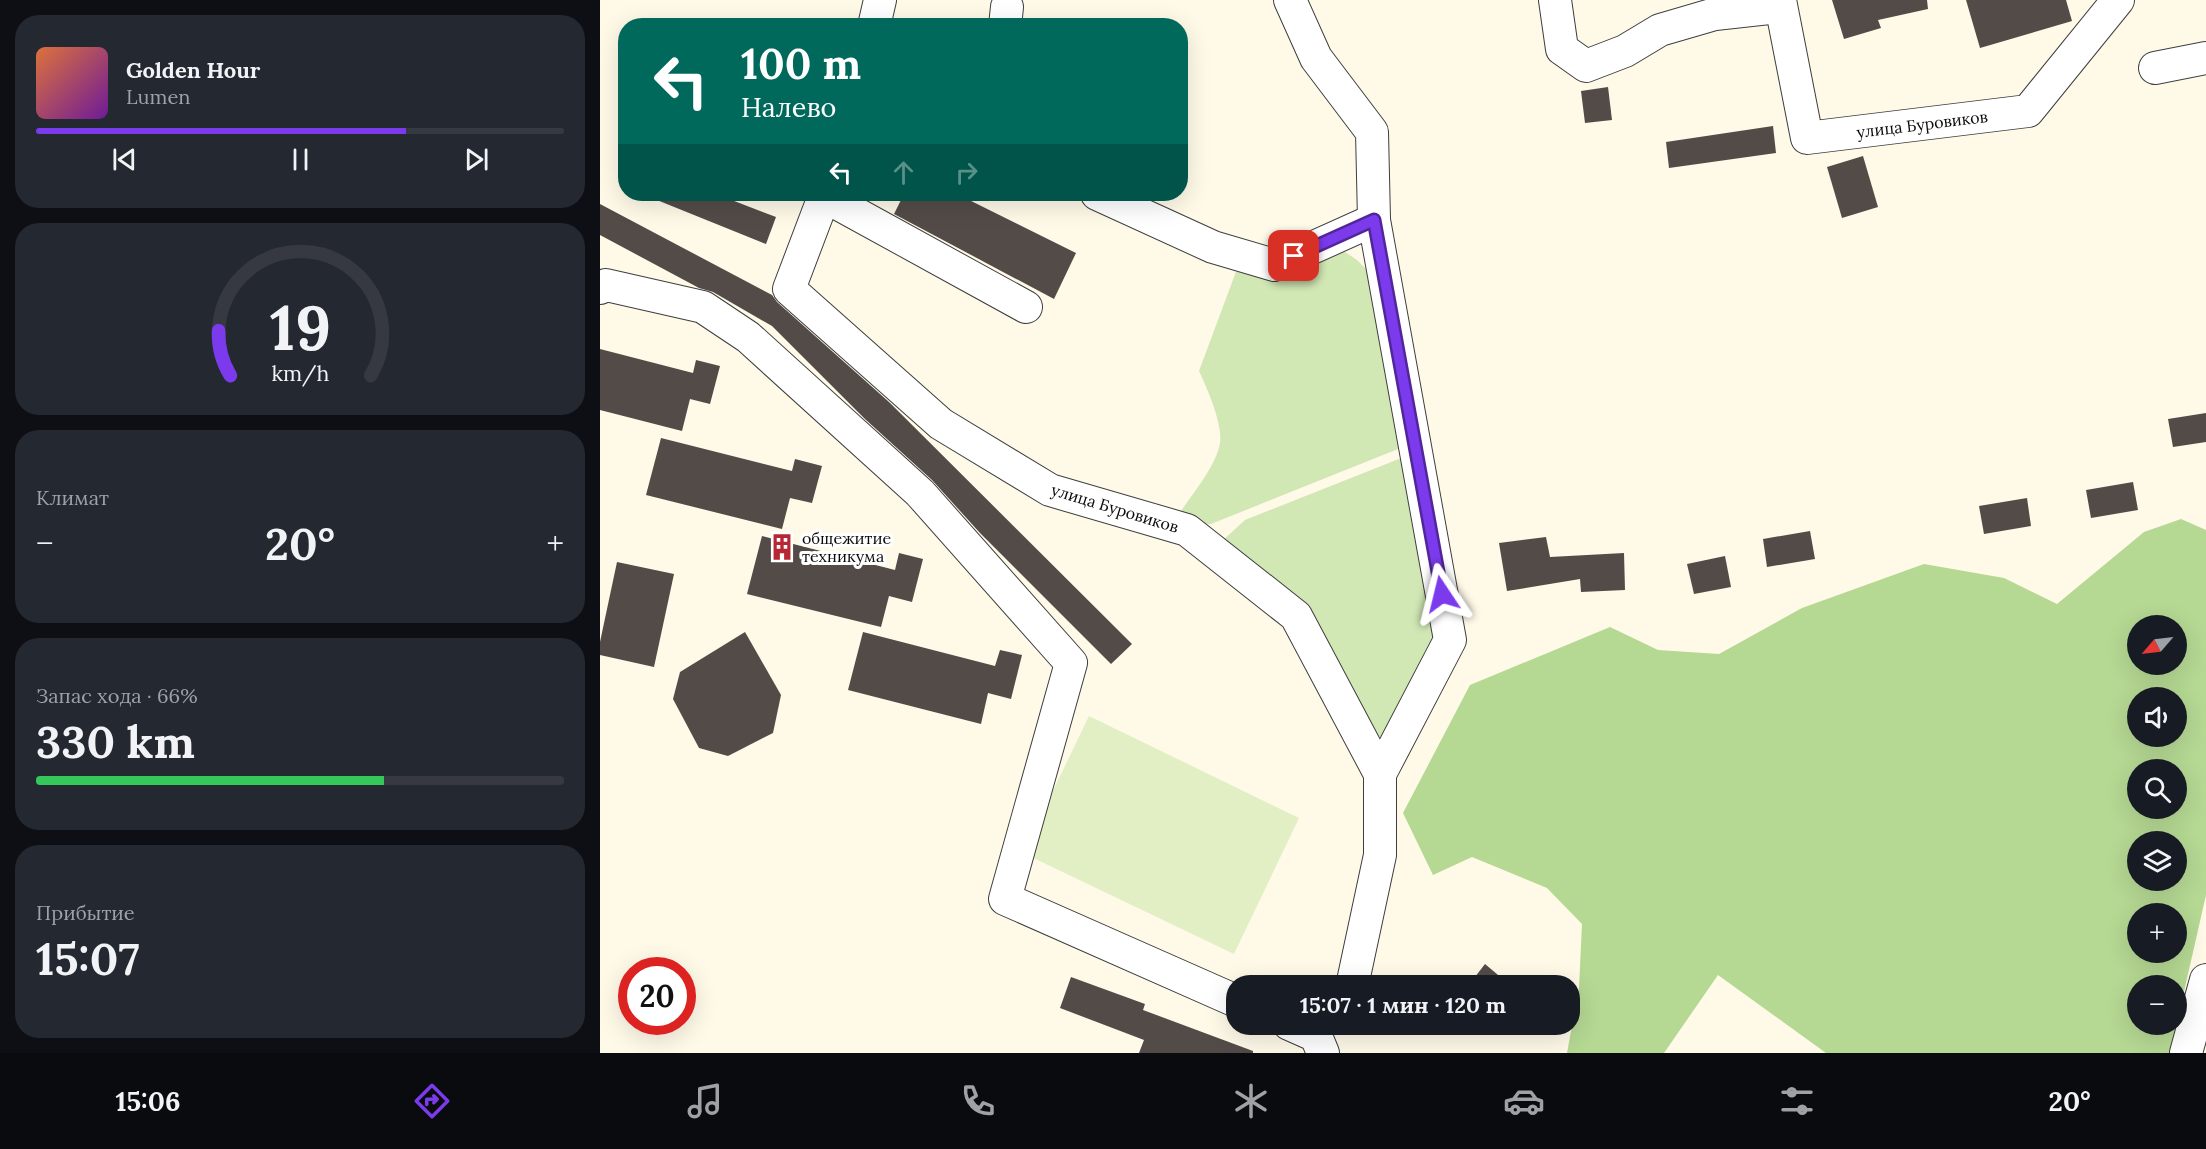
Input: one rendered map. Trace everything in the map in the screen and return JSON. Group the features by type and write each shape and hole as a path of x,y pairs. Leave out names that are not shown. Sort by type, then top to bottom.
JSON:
{"street":[{"path":"876,18 880,0"},
{"path":"1290,0 1316,58 1372,132 1374,220 1450,640 1380,774"},
{"name":"улица Буровиков","path":"1555,0 1562,48 1586,66 1625,51 1660,30 1716,14 1780,4 1807,138 2028,111 2118,0"},
{"path":"2155,68 2206,58"},
{"name":"улица Буровиков","path":"822,201 789,289 941,424 1050,490 1187,530 1296,616 1380,774 1380,855 1354,975"},
{"path":"835,201 1026,307"},
{"path":"1112,201 1212,247 1275,265 1374,220"},
{"path":"600,288 606,285 703,307 748,337 920,493 1071,663 1005,899 1226,997"},
{"path":"2186,1053 2206,980"}],"green space":[{"path":"1339,248 1357,260 1371,274 1408,445 1211,524 1198,525 1177,517 1208,472 1218,452 1220,435 1217,416 1199,371 1237,269"},
{"path":"1409,455 1439,643 1393,736 1373,736 1289,596 1256,563 1221,542 1245,520"},
{"path":"2181,519 2206,530 2206,895 2187,978 2187,975 2127,975 2127,1035 2174,1035 2170,1053 1826,1053 1718,975 1664,1053 1567,1053 1570,1035 1580,1035 1582,924 1547,888 1472,857 1433,875 1403,813 1470,685 1610,627 1658,650 1719,654 1802,608 1924,564 2004,578 2057,604 2144,532"},
{"path":"1089,716 1299,818 1234,954 1023,853"}],"building":[{"path":"1832,0 1927,0 1928,9 1878,20 1881,28 1844,39"},
{"path":"1966,0 2066,0 2072,21 1980,48"},
{"path":"1608,87 1612,120 1585,123 1581,91"},
{"path":"1773,126 1776,153 1669,168 1666,142"},
{"path":"1863,156 1878,207 1842,218 1827,167"},
{"path":"659,201 734,201 776,217 766,244"},
{"path":"900,201 971,201 1076,253 1054,299 894,214"},
{"path":"600,204 772,295 889,402 1132,644 1111,664 980,533 932,480 865,419 772,326 713,292 699,288 600,235"},
{"path":"600,349 693,373 696,360 720,366 710,404 690,399 682,431 600,410"},
{"path":"2206,413 2206,442 2173,447 2168,419"},
{"path":"661,438 792,471 795,459 822,466 812,503 790,498 782,529 646,495"},
{"path":"2133,482 2138,510 2091,518 2086,490"},
{"path":"2027,498 2031,526 1984,534 1979,506"},
{"path":"1810,531 1815,559 1767,567 1763,539"},
{"path":"762,536 895,570 899,553 923,559 912,602 889,596 881,627 747,594"},
{"path":"1546,537 1550,557 1624,553 1625,590 1581,592 1580,579 1507,591 1499,543"},
{"path":"1725,556 1731,587 1694,594 1687,564"},
{"path":"617,562 674,574 654,667 600,655 600,642"},
{"path":"745,632 781,695 773,733 728,756 699,748 673,699 680,672"},
{"path":"863,632 995,666 1000,650 1022,655 1011,699 988,693 981,724 848,690"},
{"path":"1485,964 1498,975 1476,975"},
{"path":"1071,977 1145,1004 1143,1010 1253,1051 1253,1053 1139,1053 1144,1040 1060,1008"}],"place":[{"name":"общежитие техникума","path":"782,547"}],"route":[{"path":"1294,256 1374,220 1442,594"}]}
